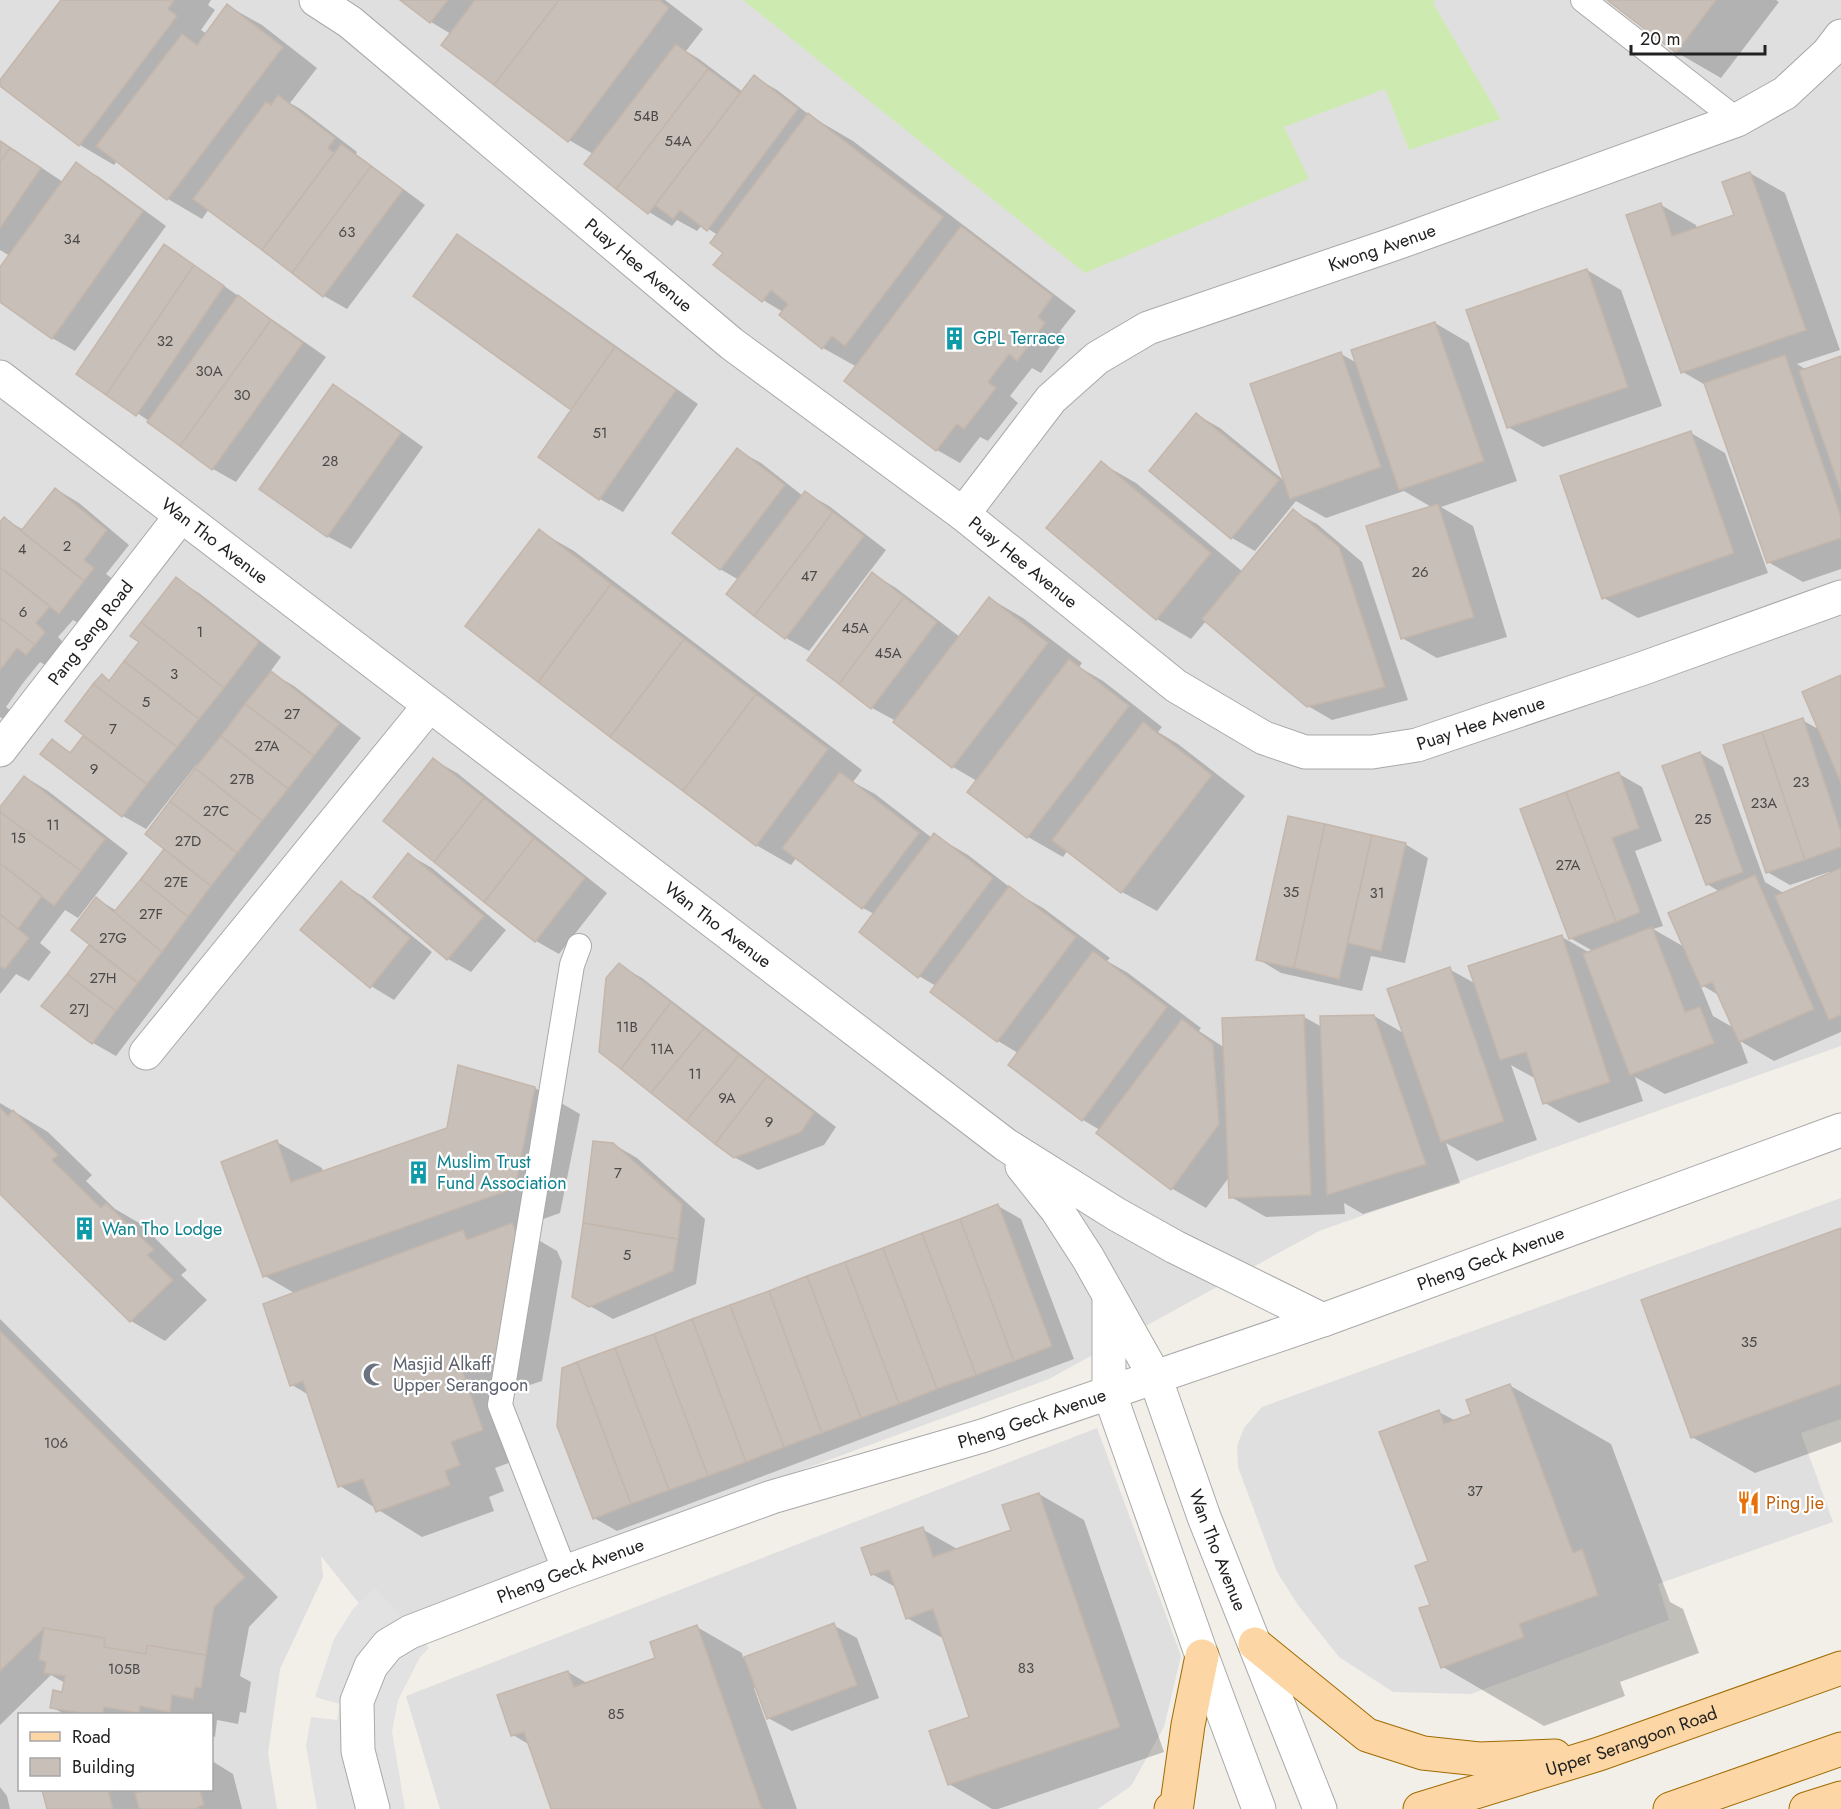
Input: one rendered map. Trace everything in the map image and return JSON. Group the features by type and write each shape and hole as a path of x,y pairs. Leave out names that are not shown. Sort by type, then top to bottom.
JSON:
{"main road":[{"path":"1255,1644 1367,1735 1423,1753 1479,1759 1599,1754"},
{"path":"1171,1809 1177,1804 1188,1725 1202,1656"},
{"name":"Upper Serangoon Road","path":"1420,1809 1599,1754 1841,1668"},
{"path":"1670,1809 1841,1749"},
{"path":"1806,1809 1841,1798"}],"street":[{"name":"Puay Hee Avenue","path":"316,0 350,22 732,344 963,514 1176,686 1264,738 1305,752 1372,752 1417,745 1641,669 1841,597"},
{"name":"Kwong Avenue","path":"963,514 1051,399 1097,358 1149,328 1394,244 1737,120 1785,93 1827,53 1841,36"},
{"name":"Wan Tho Avenue","path":"0,377 1006,1145 1116,1214 1202,1261 1323,1320"},
{"name":"Pang Seng Road","path":"0,750 181,516"},
{"path":"146,1053 429,706"},
{"name":"Pheng Geck Avenue","path":"373,1809 358,1751 357,1701 371,1666 388,1645 410,1632 565,1572 772,1497 982,1436 1323,1320 1841,1130"},
{"name":"Wan Tho Avenue","path":"1006,1145 1057,1210 1088,1258 1155,1377 1204,1517 1320,1809"},
{"name":"Wan Tho Avenue","path":"1109,1295 1109,1392 1202,1656 1259,1809"}],"lane":[{"path":"1583,0 1737,120"},
{"path":"565,1572 500,1405 572,965 579,946"}],"shaded area":[{"path":"0,0 1841,0 1841,1046 1319,1231 1049,1379 377,1626 321,1556 323,1577 280,1669 268,1753 277,1809 0,1809"},
{"path":"1841,1198 1841,1419 1801,1433 1833,1522 1658,1584 1669,1620 1471,1694 1393,1692 1339,1657 1298,1605 1277,1572 1238,1467 1237,1446 1244,1428 1262,1407"},
{"path":"1097,1428 1181,1656 1164,1727 1131,1786 1098,1809 440,1809 406,1696"},
{"path":"375,1587 429,1648 420,1657 398,1700 392,1731 405,1809 317,1809 306,1746 311,1717 337,1720 340,1704 315,1697 334,1639 353,1609"}],"green space":[{"path":"743,0 1435,0 1433,3 1501,119 1409,150 1385,89 1284,127 1309,179 1085,273"}],"building":[{"path":"61,0 174,0 168,9 177,16 79,146 0,86 0,80"},
{"path":"400,0 448,0 430,23"},
{"path":"475,0 559,0 494,85 441,45"},
{"path":"559,0 659,0 669,8 568,142 494,85"},
{"path":"1607,0 1716,0 1676,53"},
{"path":"227,4 283,47 167,200 96,146 182,34 197,45"},
{"path":"676,44 708,69 616,189 584,164"},
{"path":"708,69 740,93 648,214 616,189"},
{"path":"754,75 798,109 707,231 680,210 673,219 655,205"},
{"path":"278,95 335,138 328,148 334,153 262,250 193,199 266,102 271,105"},
{"path":"808,113 943,217 845,346 832,336 822,349 779,315 788,304 771,290 762,302 713,265 723,253 710,243"},
{"path":"0,141 10,148 0,162"},
{"path":"341,144 371,166 292,273 262,250"},
{"path":"10,148 41,168 0,228 0,162"},
{"path":"76,162 143,211 52,339 0,302 0,267"},
{"path":"371,166 403,190 323,297 292,273"},
{"path":"1750,172 1806,330 1681,373 1626,215 1661,203 1672,236 1734,215 1722,182"},
{"name":"GPL Terrace","path":"961,226 1053,296 1038,317 1045,323 1017,361 1009,354 988,382 996,388 964,429 957,424 936,451 844,381"},
{"path":"457,234 615,347 571,410 413,296"},
{"path":"164,244 194,265 106,395 76,374"},
{"path":"194,265 224,286 136,416 106,395"},
{"path":"1587,269 1628,387 1507,428 1466,310"},
{"path":"238,295 271,320 180,446 147,422"},
{"path":"271,320 303,343 212,470 180,446"},
{"path":"1435,322 1484,461 1399,490 1351,350"},
{"path":"615,347 676,390 599,500 538,457"},
{"path":"1341,352 1381,467 1290,499 1250,384"},
{"path":"1785,355 1841,517 1841,538 1767,563 1704,383"},
{"path":"1841,356 1841,492 1799,371"},
{"path":"333,384 401,433 327,537 259,489"},
{"path":"1196,413 1279,480 1231,539 1149,471"},
{"path":"1691,431 1734,553 1602,599 1560,476"},
{"path":"737,448 785,485 720,570 672,533"},
{"path":"1101,461 1211,553 1156,620 1046,528"},
{"path":"55,488 107,530 84,560 94,568 84,581 21,531"},
{"path":"805,491 833,512 754,616 726,594"},
{"path":"1438,504 1474,617 1401,639 1366,526"},
{"path":"1293,509 1339,547 1385,687 1307,707 1202,619"},
{"path":"833,512 864,536 785,639 754,616"},
{"path":"4,517 84,581 59,614 0,567 0,522"},
{"path":"539,529 611,584 538,682 465,626"},
{"path":"0,567 50,606 36,623 45,632 35,645 0,618"},
{"path":"872,572 904,597 839,684 807,660"},
{"path":"176,577 259,642 224,688 141,622"},
{"path":"611,584 684,639 610,737 538,682"},
{"path":"904,597 937,622 871,709 839,684"},
{"path":"989,597 1048,643 952,768 893,722"},
{"path":"0,618 35,645 26,655 17,648 0,670"},
{"path":"141,622 224,688 199,719 124,661 139,642 130,636"},
{"path":"684,639 756,694 683,791 610,737"},
{"path":"1069,659 1129,706 1027,838 967,792"},
{"path":"124,661 199,719 177,747 93,684 102,674 109,681"},
{"path":"271,671 339,724 314,756 245,704"},
{"path":"1841,675 1841,783 1802,692"},
{"path":"93,684 177,747 147,784 65,721"},
{"path":"756,694 828,749 756,846 683,791"},
{"path":"245,704 314,756 288,789 221,736"},
{"path":"1803,718 1841,832 1841,847 1805,860 1762,732"},
{"path":"1143,722 1212,775 1121,893 1052,840"},
{"path":"1762,732 1805,860 1766,873 1723,745"},
{"path":"83,736 147,784 122,817 40,754 52,739 70,753"},
{"path":"221,736 288,789 262,821 195,768"},
{"path":"1700,752 1743,872 1706,885 1662,766"},
{"path":"433,758 484,798 434,862 383,821"},
{"path":"195,768 262,821 237,853 170,801"},
{"path":"840,772 919,833 862,909 782,848"},
{"path":"1619,772 1639,828 1612,838 1640,912 1616,922 1566,792"},
{"path":"24,776 105,839 81,871 0,812 0,807"},
{"path":"1566,792 1616,922 1569,939 1520,809"},
{"path":"484,798 534,838 484,902 434,862"},
{"path":"170,801 237,853 211,886 145,834"},
{"path":"0,812 81,871 54,906 0,863"},
{"path":"1288,816 1325,824 1294,968 1256,960"},
{"path":"1325,824 1372,835 1339,979 1294,968"},
{"path":"934,833 993,878 918,978 859,932"},
{"path":"1372,835 1406,843 1381,951 1348,943"},
{"path":"534,838 585,878 535,942 484,902"},
{"path":"164,849 211,886 188,917 141,879"},
{"path":"408,853 484,916 447,960 373,897"},
{"path":"0,863 42,896 18,929 0,914"},
{"path":"1841,868 1841,1015 1829,1020 1775,896"},
{"path":"1755,875 1814,1009 1739,1042 1712,982 1701,987 1668,913"},
{"path":"141,879 188,917 162,952 114,912"},
{"path":"341,881 410,938 370,988 300,930"},
{"path":"1009,886 1076,937 997,1042 930,992"},
{"path":"96,897 162,952 138,983 71,930"},
{"path":"0,914 29,938 5,969 0,966"},
{"path":"1652,927 1685,1012 1700,1007 1714,1043 1630,1075 1583,954"},
{"path":"1562,935 1610,1082 1543,1104 1526,1052 1500,1060 1468,966"},
{"path":"89,945 138,983 116,1011 67,974"},
{"path":"1093,951 1167,1007 1082,1121 1008,1065"},
{"path":"619,963 671,1002 621,1069 599,1052 606,978"},
{"path":"1450,967 1504,1121 1441,1142 1387,989"},
{"path":"67,974 116,1011 92,1044 41,1006"},
{"path":"671,1002 704,1028 651,1093 621,1069"},
{"path":"1304,1015 1311,1195 1229,1198 1222,1018"},
{"path":"1374,1015 1426,1164 1327,1195 1320,1016"},
{"path":"1182,1019 1213,1044 1219,1124 1171,1190 1096,1133"},
{"path":"704,1028 739,1055 686,1121 651,1093"},
{"path":"739,1055 767,1076 715,1144 686,1121"},
{"name":"Muslim Trust Fund Association","path":"458,1065 535,1087 515,1188 263,1277 221,1162 277,1140 291,1182 447,1128"},
{"path":"767,1076 814,1113 801,1132 734,1158 715,1144"},
{"name":"Wan Tho Lodge","path":"0,1108 8,1116 13,1110 58,1155 52,1160 101,1208 106,1203 154,1250 147,1255 173,1280 130,1322 0,1194"},
{"path":"593,1141 613,1143 682,1204 678,1239 583,1223"},
{"path":"998,1204 1052,1346 1014,1361 960,1219"},
{"path":"960,1219 1014,1361 976,1375 922,1233"},
{"name":"Masjid Alkaff Upper Serangoon","path":"512,1223 517,1236 497,1355 461,1367 483,1430 451,1442 460,1465 445,1471 450,1485 376,1512 363,1479 338,1487 303,1381 290,1386 263,1304 463,1230 467,1240"},
{"path":"583,1223 678,1239 673,1271 589,1307 572,1297"},
{"path":"1841,1228 1841,1384 1691,1438 1641,1300"},
{"path":"922,1233 976,1375 937,1389 883,1248"},
{"path":"883,1248 937,1389 899,1404 845,1262"},
{"path":"845,1262 899,1404 861,1418 807,1276"},
{"path":"807,1276 861,1418 822,1433 769,1291"},
{"path":"769,1291 822,1433 784,1447 730,1305"},
{"path":"730,1305 784,1447 746,1462 692,1319"},
{"path":"692,1319 746,1462 708,1476 654,1334"},
{"path":"0,1331 245,1577 214,1607 206,1655 147,1645 146,1654 104,1647 105,1638 44,1628 0,1671"},
{"path":"654,1334 708,1476 669,1490 615,1348"},
{"path":"615,1348 669,1490 631,1504 577,1362"},
{"path":"577,1362 631,1504 593,1519 557,1426 562,1368"},
{"path":"1510,1384 1573,1553 1582,1549 1598,1595 1519,1624 1524,1637 1441,1668 1419,1608 1430,1605 1415,1566 1428,1561 1379,1432 1439,1410 1444,1424 1471,1414 1466,1400"},
{"path":"1039,1493 1120,1727 948,1785 929,1731 969,1717 933,1609 906,1619 889,1570 871,1575 861,1548 923,1527 933,1557 1011,1530 1002,1505"},
{"path":"834,1623 857,1685 767,1719 744,1657"},
{"path":"697,1625 762,1809 551,1809 524,1732 511,1736 497,1695 568,1671 574,1687 655,1658 650,1642"},
{"path":"44,1628 105,1638 104,1647 146,1654 147,1645 206,1655 201,1688 195,1687 193,1699 172,1695 170,1712 140,1706 139,1713 104,1707 103,1713 82,1713 50,1708 53,1690 62,1692 65,1676 44,1673 46,1662 39,1660"},
{"path":"42,1791 108,1791 113,1809 47,1809"},
{"path":"200,1791 204,1805 197,1807 198,1809 139,1809 135,1793"}],"place":[{"name":"GPL Terrace","path":"955,338"},
{"name":"Muslim Trust Fund Association","path":"419,1172"},
{"name":"Wan Tho Lodge","path":"84,1229"},
{"name":"Masjid Alkaff Upper Serangoon","path":"375,1374"},
{"name":"Ping Jie","path":"1748,1503"}]}
